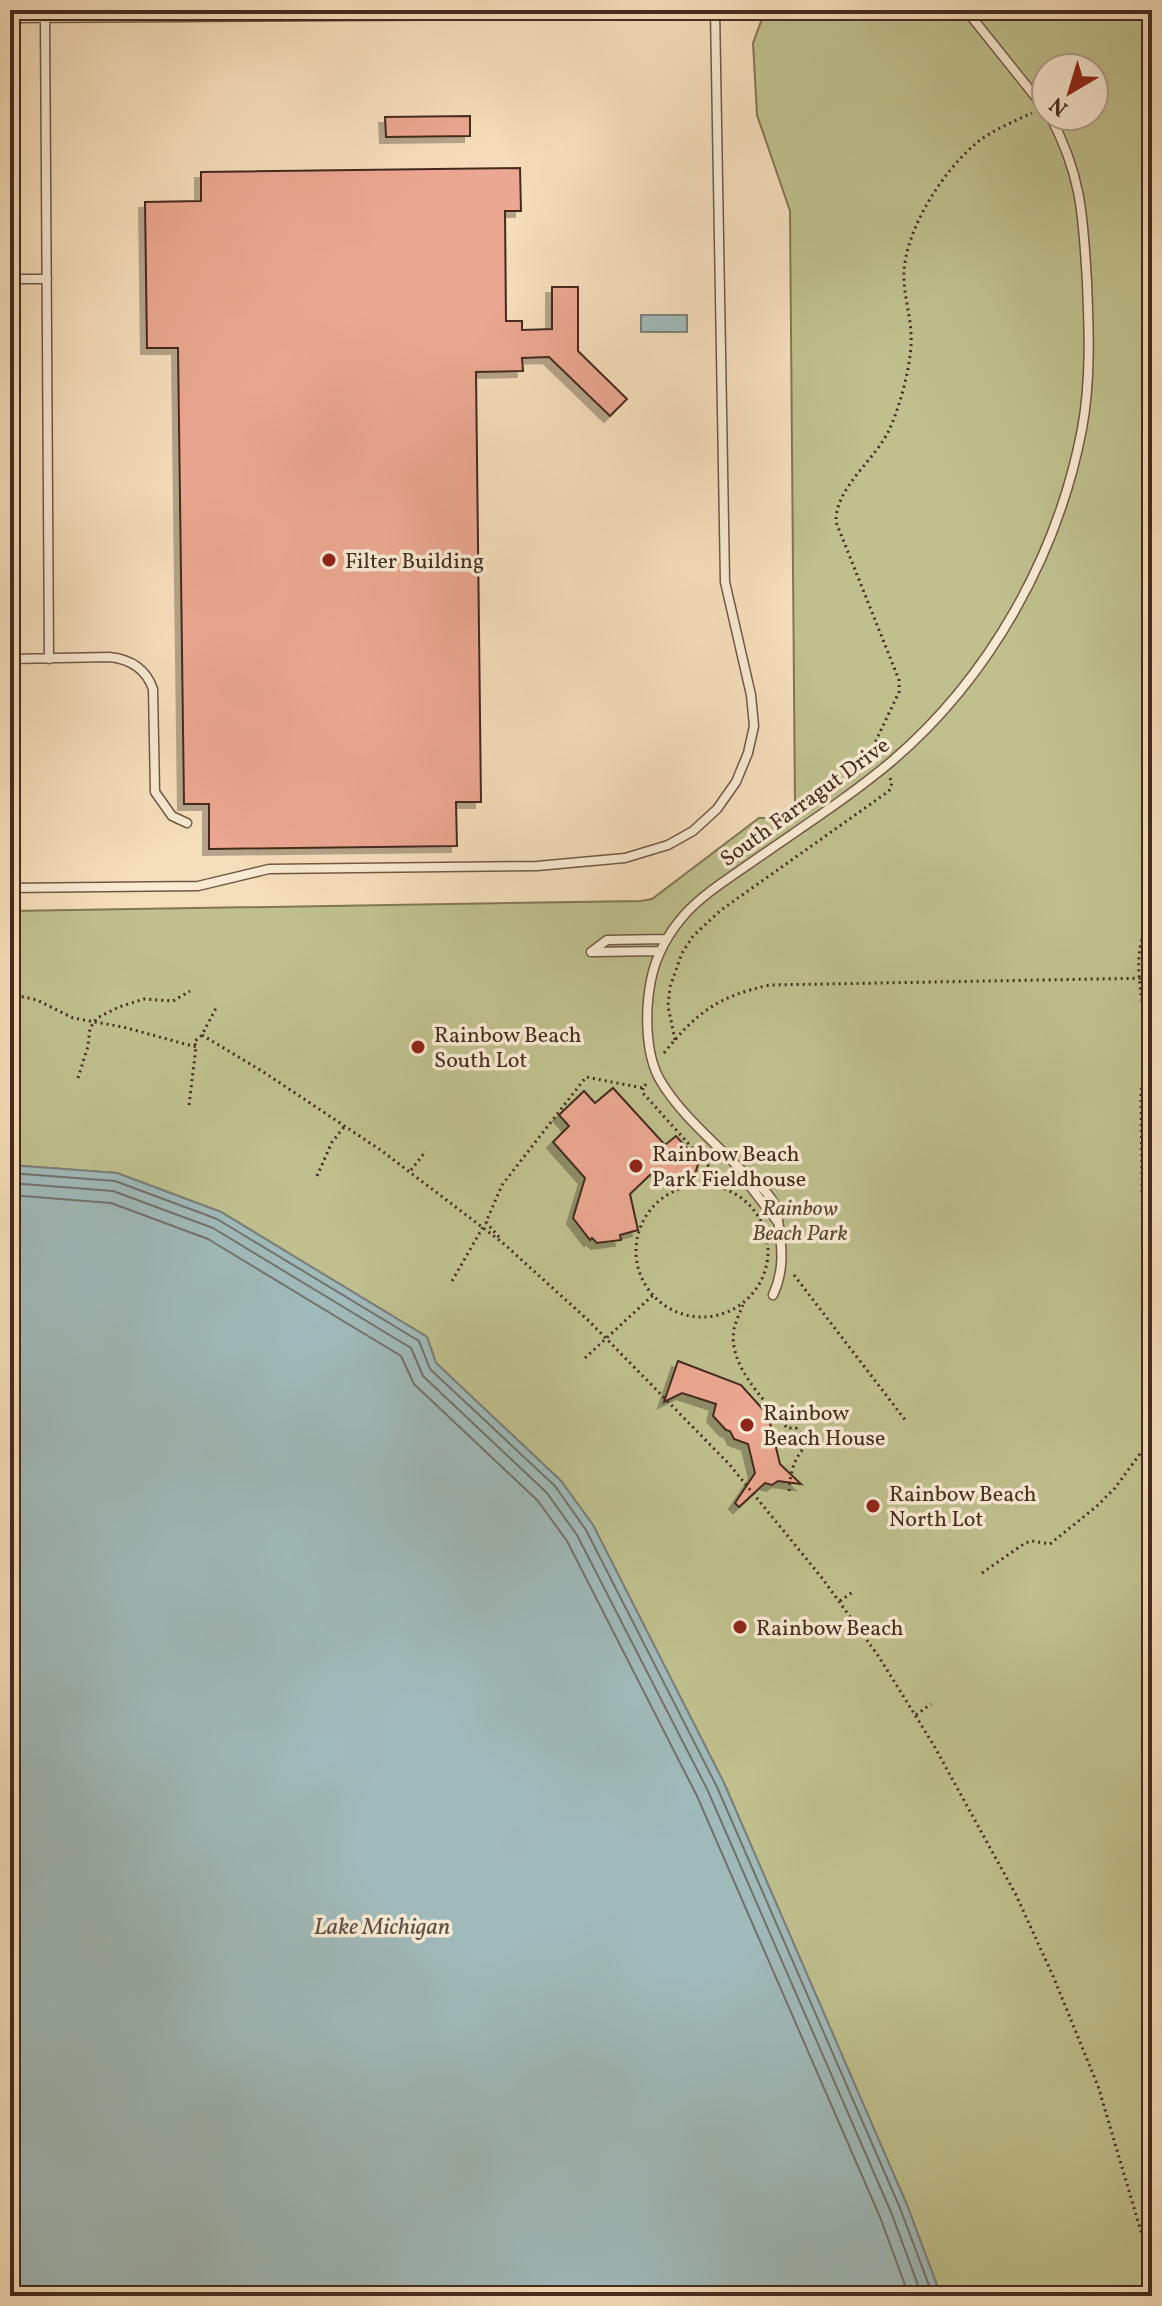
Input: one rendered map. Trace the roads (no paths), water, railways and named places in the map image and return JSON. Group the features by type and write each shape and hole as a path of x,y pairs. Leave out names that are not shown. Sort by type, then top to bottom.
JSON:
{"lane":[{"path":"10,18 626,10"},
{"path":"10,888 198,886 269,869 537,866 625,858 668,845 693,831 717,809 736,782 748,753 754,726 751,695 725,582 715,10"},
{"path":"834,10 846,13 863,10"},
{"path":"966,10 1030,95"},
{"path":"45,18 49,659"},
{"name":"South Farragut Drive","path":"773,1295 782,1262 776,1208 757,1183 673,1098 655,1070 648,1017 651,980 667,939 703,897 872,777 947,708 976,671 1044,553 1066,496 1083,427 1090,347 1079,190 1067,148 1058,132"},
{"path":"10,279 47,279"},
{"path":"10,659 123,659 149,678 153,689 155,792 172,816 187,823"},
{"path":"660,951 591,952 607,940 667,939"}],"water":[{"path":"641,315 687,315 687,332 641,332"},
{"name":"Lake Michigan","path":"10,1165 117,1173 221,1212 427,1337 436,1363 561,1481 593,1525 724,1783 907,2205 941,2296 10,2296"}],"place":[{"name":"Filter Building","path":"329,560"},
{"name":"Rainbow Beach South Lot","path":"418,1047"},
{"name":"Rainbow Beach Park Fieldhouse","path":"636,1166"},
{"name":"Rainbow Beach House","path":"747,1425"},
{"name":"Rainbow Beach North Lot","path":"873,1506"},
{"name":"Rainbow Beach","path":"740,1627"}],"park label":[{"name":"Rainbow Beach Park","path":"800,1220"}]}
